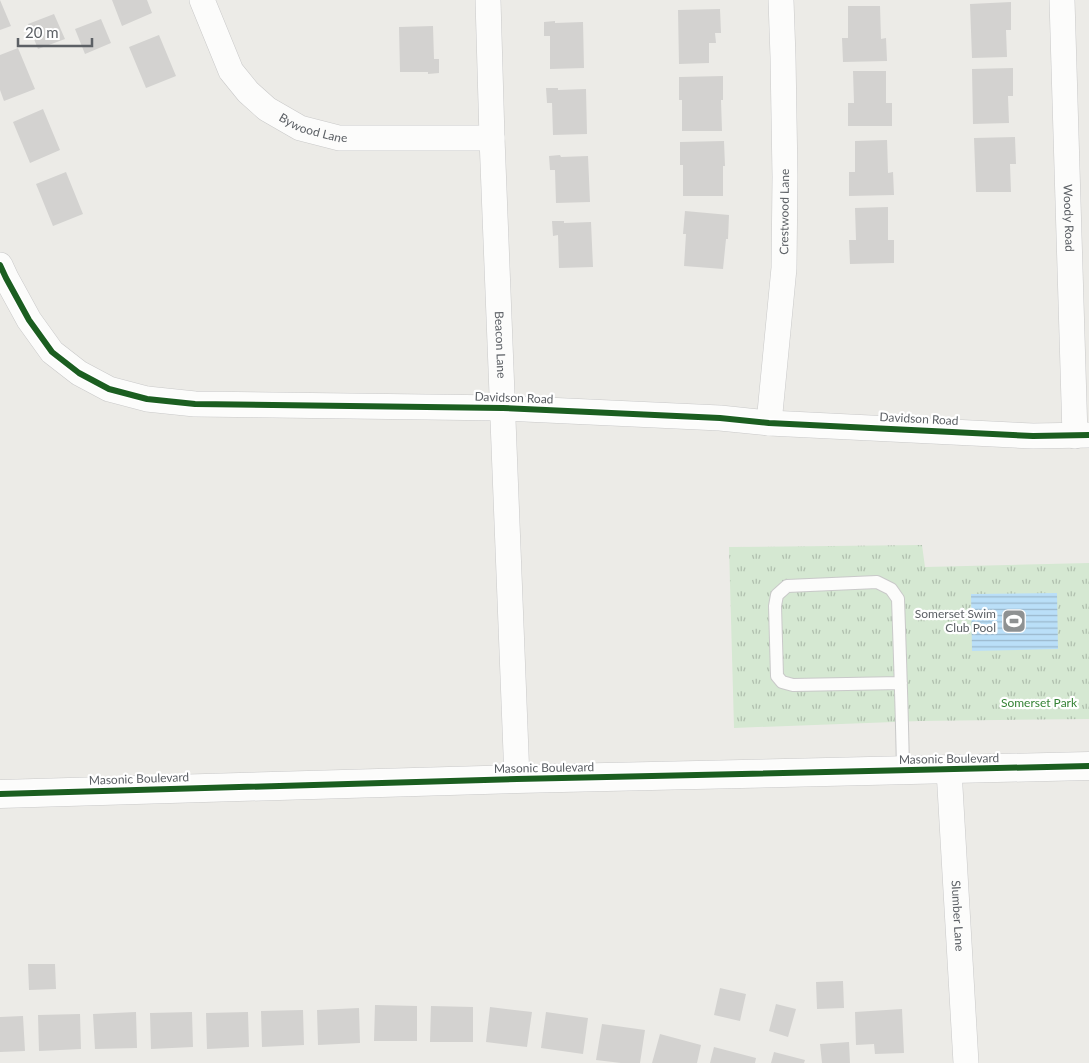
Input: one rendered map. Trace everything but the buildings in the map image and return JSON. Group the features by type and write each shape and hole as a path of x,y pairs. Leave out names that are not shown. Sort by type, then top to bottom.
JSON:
{"street":[{"name":"Bywood Lane","path":"202,0 231,71 248,92 267,109 300,128 339,138 492,138"},
{"name":"Beacon Lane","path":"488,0 517,779"},
{"name":"Crestwood Lane","path":"769,423 784,268 785,177 781,0"},
{"name":"Woody Road","path":"1062,0 1082,436"},
{"name":"Davidson Road","path":"0,265 29,320 52,352 79,373 109,389 147,399 195,404 503,408 1033,436 1082,436"},
{"name":"Masonic Boulevard","path":"0,794 517,779 1089,766"},
{"name":"Slumber Lane","path":"949,770 966,1063"}],"lane":[{"path":"901,683 793,684 782,682 777,676 775,606 777,596 787,586 877,582 891,589 898,599 901,683 903,771"}],"green space":[{"name":"Somerset Park","path":"922,545 925,567 1089,563 1089,719 920,721 734,728 729,547"}],"water":[{"name":"Somerset Swim Club Pool","path":"1057,593 1058,649 972,651 971,594"}],"cycle path":[{"path":"0,265 29,320 52,352 79,373 109,389 147,399 195,404 503,408 1033,436 1089,435"},
{"path":"0,794 517,779 1089,766"}],"place":[{"name":"Somerset Swim Club Pool","path":"1014,621"}]}
